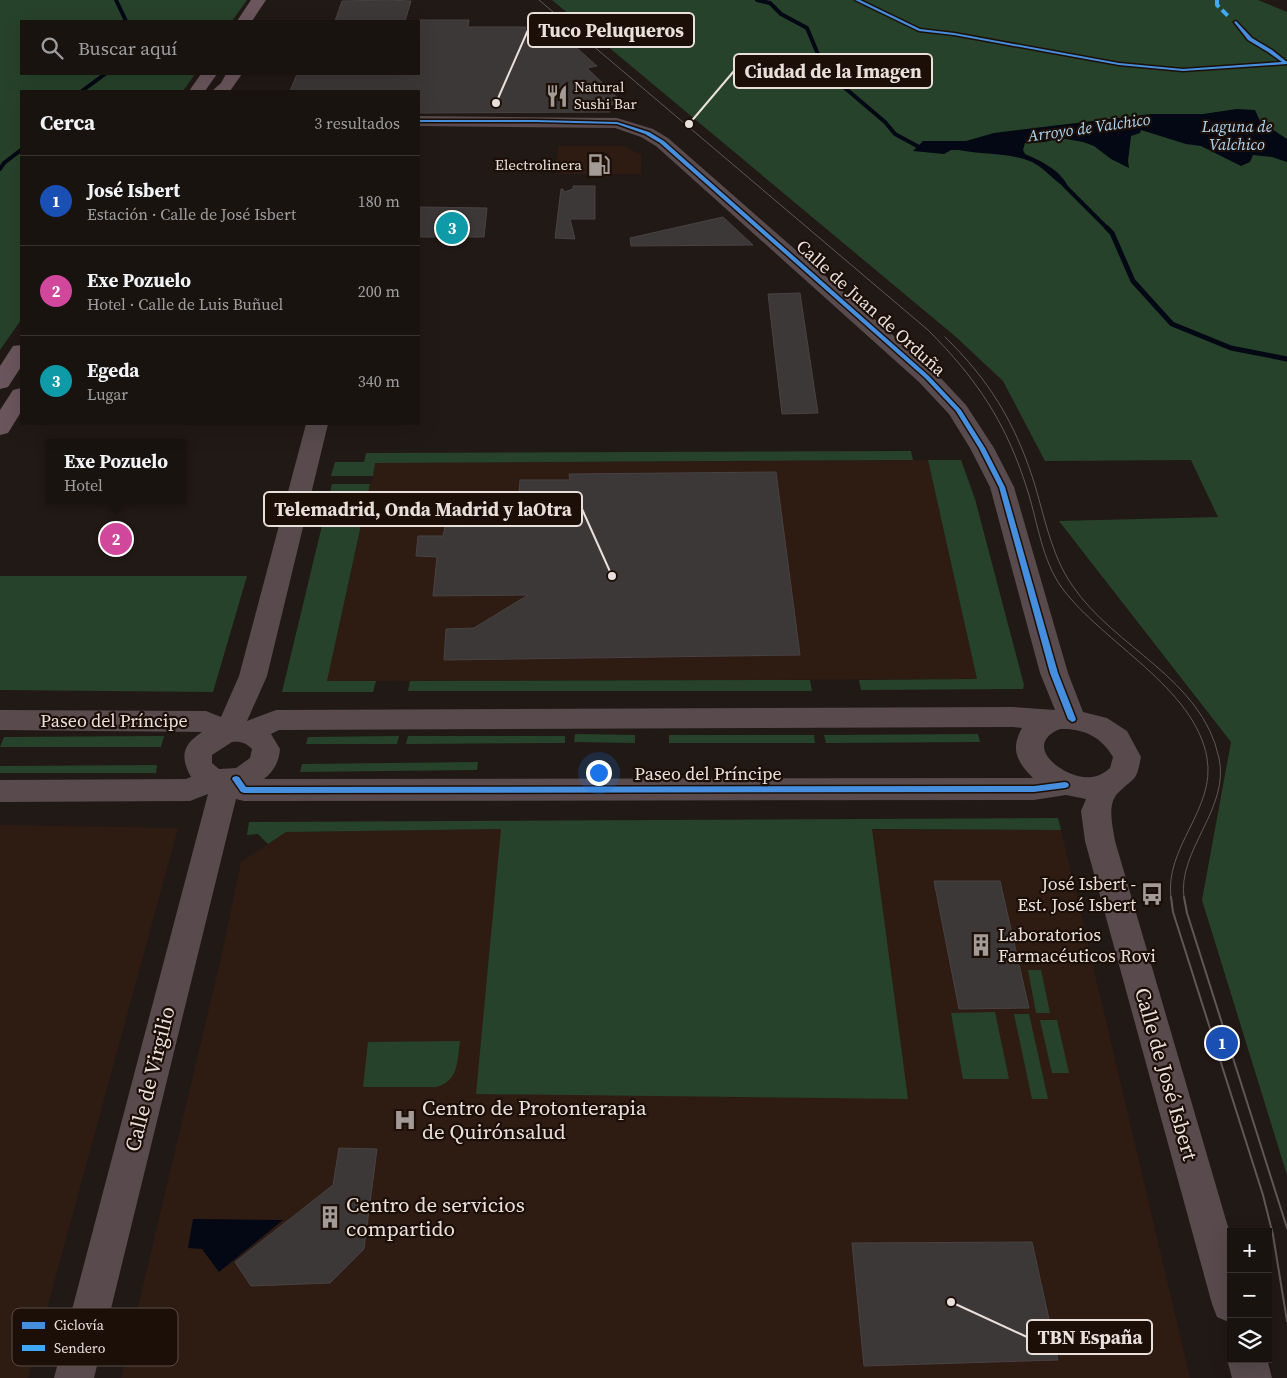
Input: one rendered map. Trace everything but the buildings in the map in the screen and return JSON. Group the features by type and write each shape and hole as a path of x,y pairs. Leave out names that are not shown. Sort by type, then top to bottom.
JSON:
{"highway":[{"path":"245,20 259,0"},
{"path":"198,90 208,75"},
{"path":"0,382 20,352"},
{"path":"0,428 20,397"}],"street":[{"name":"Calle de Juan de Orduña","path":"420,121 596,122 624,125 648,133 662,142 927,377 958,410 982,448 1002,487 1054,673 1061,720"},
{"path":"234,732 253,676 317,425"},
{"path":"225,780 202,772 198,761 200,750 210,740 276,720 1013,717 1061,720 1097,725 1117,738 1127,757 1122,774 1105,786 1085,789 1064,785 1045,774 1032,760 1028,744 1035,730 1061,720"},
{"name":"Paseo del Príncipe","path":"0,720 206,721 234,732"},
{"path":"0,791 190,790 252,772 263,762 266,749 261,739 234,732"},
{"name":"Paseo del Príncipe","path":"225,780 244,790 1034,789 1064,785"},
{"name":"Calle de Virgilio","path":"92,1308 225,780"},
{"name":"Calle de José Isbert","path":"1105,786 1096,811 1100,841 1227,1290"},
{"path":"1248,1363 1252,1378"}],"shaded area":[{"name":"Electrolinera","path":"558,146 624,146 641,155 641,174 556,174"},
{"path":"928,460 977,679 327,681 375,463"},
{"path":"0,825 178,828 47,1308 12,1308 12,1366 31,1366 28,1378 0,1378"},
{"path":"501,829 1061,830 1190,1378 121,1378 124,1366 178,1366 178,1308 138,1308 221,958 241,862 286,832"}],"green space":[{"path":"0,0 247,0 233,20 20,20 20,75 194,75 184,90 20,90 20,321 0,350"},
{"path":"552,0 1258,0 1287,12 1287,1175 1202,900 1231,742 1059,521 1218,517 1191,460 1045,461 1003,381 956,337"},
{"path":"911,451 913,460 375,463 373,476 331,476 335,462 364,462 366,453"},
{"path":"928,460 961,460 975,499 1024,685 1023,689 861,690 859,680 977,679"},
{"path":"332,484 370,484 327,681 376,681 373,692 282,692"},
{"path":"0,576 247,576 213,692 0,690"},
{"path":"810,680 812,691 408,691 410,681"},
{"path":"575,734 635,735 635,743 574,742"},
{"path":"978,734 980,742 826,743 824,735"},
{"path":"669,735 814,735 815,743 669,743"},
{"path":"164,736 161,747 0,747 4,737"},
{"path":"399,736 397,744 306,744 308,737"},
{"path":"408,736 565,736 565,743 406,744"},
{"path":"478,762 477,770 300,772 302,764"},
{"path":"157,765 156,773 0,773 0,766"},
{"path":"1058,818 1061,830 872,829 908,1099 476,1094 501,829 286,832 268,844 258,834 247,835 249,822"},
{"path":"1028,970 1041,970 1050,1013 1036,1013"},
{"path":"995,1012 1009,1079 963,1079 951,1013"},
{"path":"1014,1014 1029,1014 1048,1099 1032,1099"},
{"path":"1040,1020 1057,1020 1069,1073 1052,1073"},
{"path":"460,1041 456,1069 444,1084 437,1087 363,1087 368,1042"}],"water":[{"name":"Laguna de Valchico","path":"1237,109 1255,110 1260,121 1287,139 1287,162 1272,157 1253,155 1250,162 1241,166 1201,146 1186,144 1141,130 1140,133 1131,136 1129,168 1111,159 1094,146 1083,142 1060,138 1045,142 1025,143 1023,150 1025,154 1052,168 1063,178 1070,191 1037,165 1023,159 959,150 951,150 944,154 913,151 923,141 966,141 994,133 1151,114 1203,114"},
{"path":"193,1219 283,1220 219,1272 202,1249 188,1248"}],"waterway":[{"path":"116,0 126,20"},
{"path":"757,0 770,3 781,14 807,28 825,71 885,122 895,134 919,147 926,147"},
{"path":"83,90 104,75"},
{"path":"0,169 4,163 20,151"},
{"path":"1064,185 1112,233 1133,281 1172,324 1231,348 1287,359"}],"tram line":[{"path":"539,0 928,330 976,385 989,404 1011,445 1028,492 1045,554 1062,588 1100,628 1167,688 1185,710 1199,733 1207,758 1208,777 1198,811 1175,862 1171,879 1171,897"},
{"path":"945,337 975,369 1008,420 1026,458 1053,548 1072,585 1110,627 1176,685 1195,706 1210,730 1219,758 1220,777 1217,795 1211,812 1188,863 1184,880 1184,897"},
{"path":"1171,897 1173,912 1263,1195 1273,1235 1287,1321"},
{"path":"1184,897 1187,913 1287,1228"}],"marked path":[{"path":"1217,0 1217,5 1229,17"}],"cycle path":[{"path":"857,0 919,30 954,34 1119,64 1183,70 1287,63"},
{"path":"1236,22 1250,39 1286,63"},
{"path":"420,121 617,123 647,133 662,142 927,377 958,410 982,448 1002,487 1054,673 1072,719"},
{"path":"236,779 244,790 1034,789 1065,785"}],"place":[{"name":"Natural Sushi Bar","path":"557,96"},
{"name":"Tuco Peluqueros","path":"496,103"},
{"name":"Ciudad de la Imagen","path":"689,124"},
{"name":"Electrolinera","path":"599,165"},
{"name":"Egeda","path":"452,228"},
{"name":"Exe Pozuelo","path":"116,539"},
{"name":"Telemadrid, Onda Madrid y laOtra","path":"612,576"},
{"name":"José Isbert - Est. José Isbert","path":"1152,894"},
{"name":"Laboratorios Farmacéuticos Rovi","path":"981,945"},
{"name":"José Isbert","path":"1222,1043"},
{"name":"Centro de Protonterapia de Quirónsalud","path":"405,1120"},
{"name":"Centro de servicios compartido","path":"330,1217"},
{"name":"TBN España","path":"951,1302"}],"water label":[{"name":"Arroyo de Valchico","path":"1089,127"}]}
